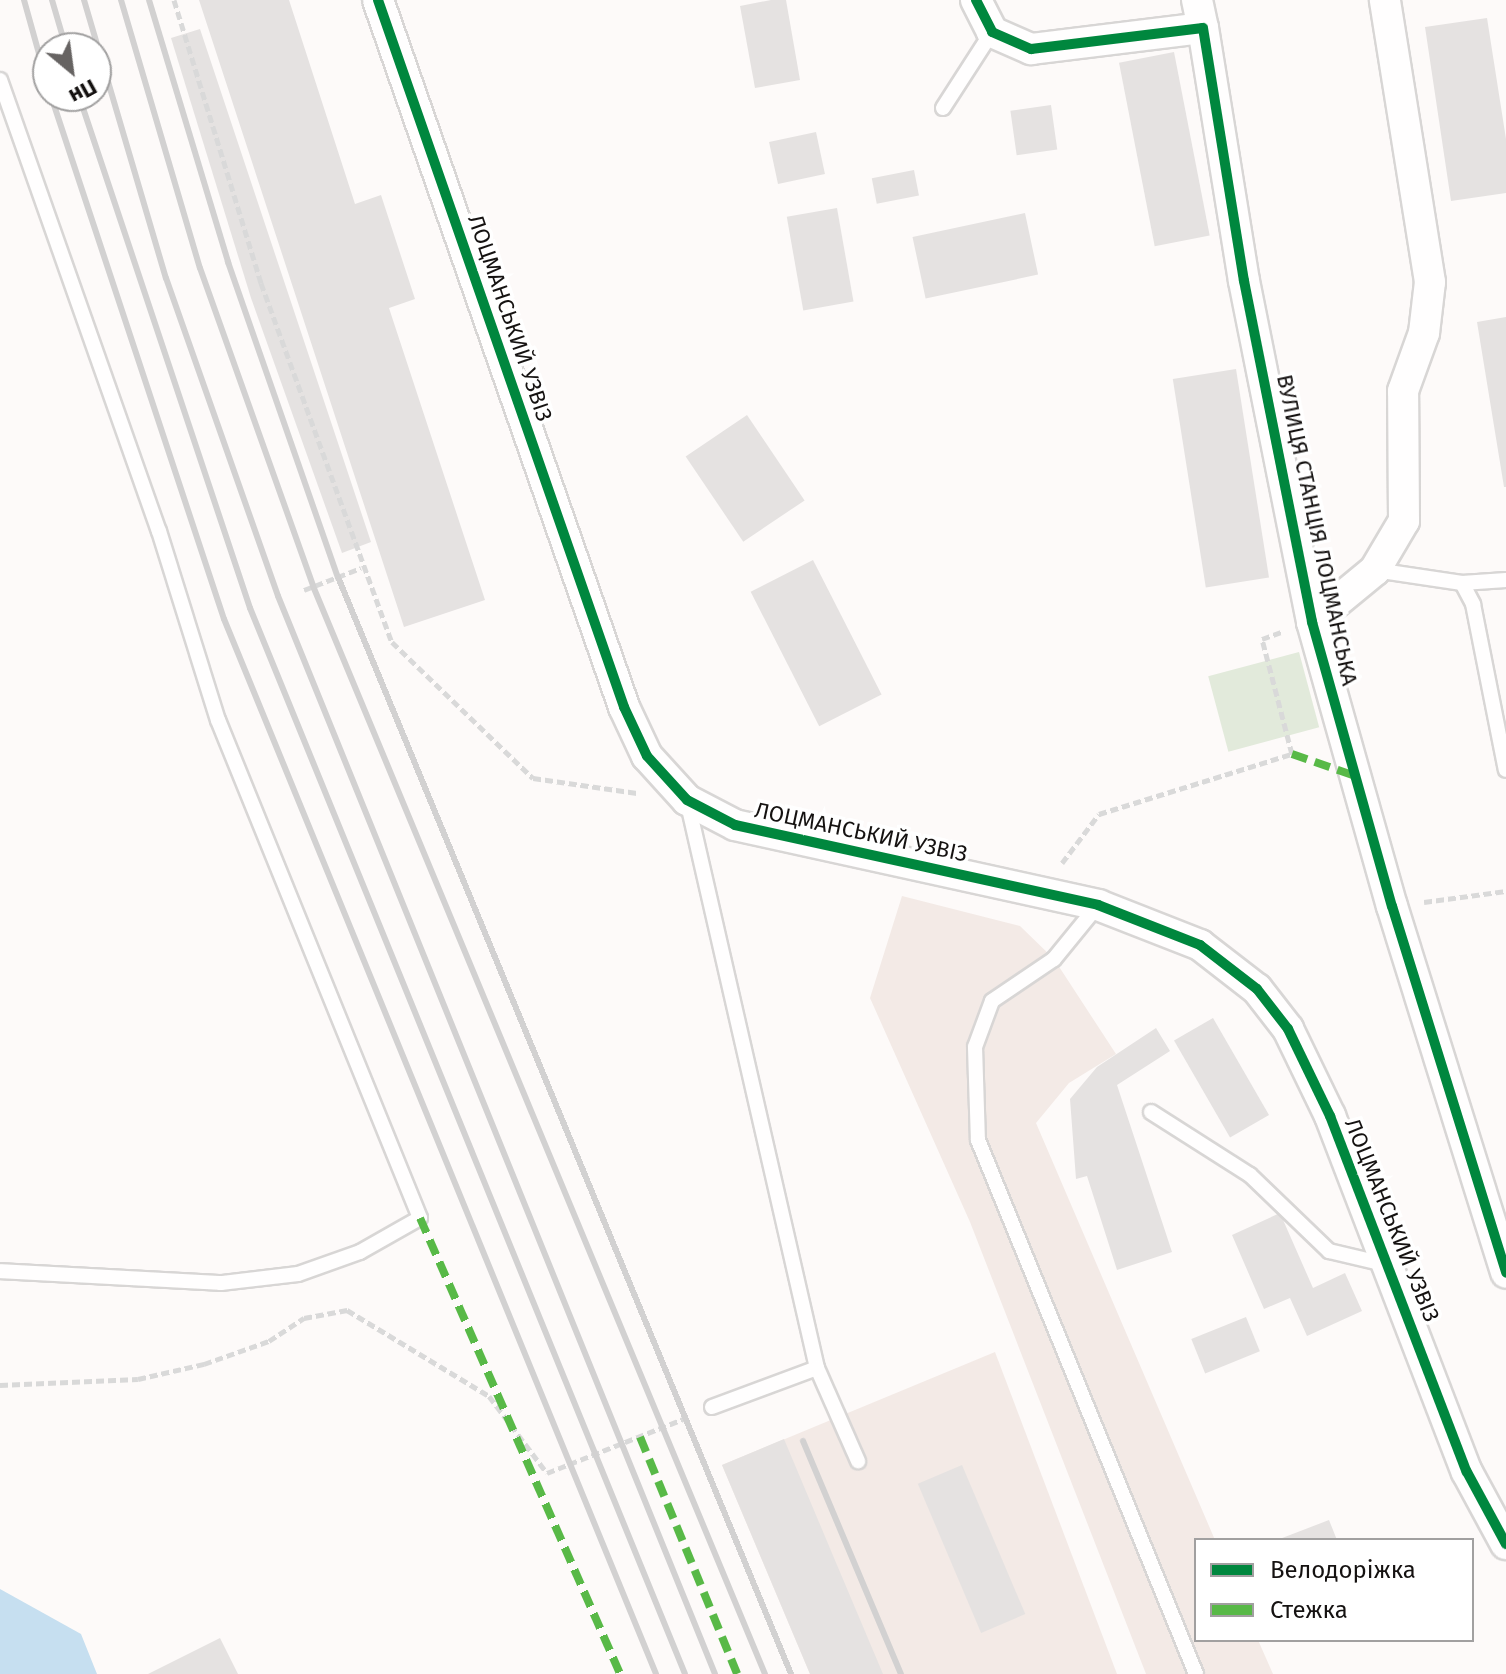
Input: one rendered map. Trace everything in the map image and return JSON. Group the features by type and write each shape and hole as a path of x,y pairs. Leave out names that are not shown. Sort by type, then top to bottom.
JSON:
{"street":[{"name":"ЛОЦМАНСЬКИЙ УЗВІЗ","path":"378,0 624,707 647,756 687,800 735,825 1098,905 1200,945 1257,989 1288,1029 1391,1266 1467,1472 1506,1544"},
{"path":"976,0 992,32"},
{"name":"ВУЛИЦЯ СТАНЦІЯ ЛОЦМАНСЬКА","path":"1312,622 1375,570 1404,521 1403,391 1424,333 1430,282 1385,0"},
{"name":"ВУЛИЦЯ СТАНЦІЯ ЛОЦМАНСЬКА","path":"992,32 1031,49 1200,14 1244,281 1312,622 1392,906 1506,1273"}],"lane":[{"path":"943,108 992,32"},
{"path":"0,80 159,531 218,720 420,1218 360,1252 298,1274 221,1283 0,1271"},
{"path":"1375,570 1462,583 1506,580"},
{"path":"1462,583 1473,604 1506,770"},
{"path":"687,800 817,1368 858,1461"},
{"path":"1098,905 1054,959 992,1001 975,1047 978,1140 1196,1674"},
{"path":"1151,1112 1250,1175 1329,1251 1391,1266"},
{"path":"712,1407 817,1368"}],"path":[{"path":"174,0 261,283 361,568 392,642 533,778 687,800"},
{"path":"304,590 361,568"},
{"path":"1040,893 1099,814 1292,754 1262,639 1312,622"},
{"path":"1392,906 1506,891"},
{"path":"0,1385 138,1379 204,1364 269,1341 304,1318 347,1310 489,1396 547,1473 712,1407"}],"shaded area":[{"path":"902,896 1020,926 1054,959 1116,1054 1069,1083 1036,1123 1214,1538 1194,1538 1194,1642 1259,1642 1273,1674 1146,1674 970,1222 870,998"},
{"path":"995,1352 1117,1674 810,1674 722,1465"}],"green space":[{"path":"1299,652 1319,727 1228,752 1208,676"}],"water":[{"path":"0,1589 81,1634 97,1674 0,1674"}],"building":[{"path":"199,0 289,0 355,204 381,195 415,299 389,308 485,600 404,627"},
{"path":"786,0 800,80 755,88 740,6"},
{"path":"1487,18 1506,139 1506,193 1451,201 1425,27"},
{"path":"200,29 371,542 342,553 251,298 171,38"},
{"path":"1174,52 1210,236 1155,246 1119,63"},
{"path":"1051,105 1057,150 1017,155 1010,111"},
{"path":"816,132 825,174 778,184 769,142"},
{"path":"914,170 919,196 877,204 872,178"},
{"path":"837,208 853,302 803,310 787,217"},
{"path":"1025,213 1038,275 926,299 913,237"},
{"path":"1506,317 1506,487 1504,487 1477,322"},
{"path":"1236,369 1269,577 1206,587 1173,379"},
{"path":"747,415 805,500 743,542 686,456"},
{"path":"813,560 882,695 819,726 751,592"},
{"path":"1213,1018 1269,1115 1230,1137 1174,1040"},
{"path":"1156,1028 1170,1051 1117,1085 1172,1252 1117,1270 1087,1176 1076,1179 1070,1099 1097,1067"},
{"path":"1280,1213 1313,1288 1345,1273 1362,1311 1307,1336 1290,1298 1264,1309 1232,1235"},
{"path":"1246,1317 1260,1351 1205,1373 1191,1339"},
{"path":"784,1439 883,1674 810,1674 722,1465"},
{"path":"962,1465 1025,1614 981,1633 918,1484"},
{"path":"1329,1520 1336,1538 1282,1538"},
{"path":"220,1638 238,1674 148,1674"}],"railway":[{"path":"24,0 33,32"},
{"path":"52,0 61,32"},
{"path":"84,0 166,278 278,596 715,1674"},
{"path":"121,0 200,268 313,586 765,1674"},
{"path":"149,0 228,262 338,577 791,1674"},
{"path":"56,112 224,619 656,1674"},
{"path":"84,112 250,608 685,1674"},
{"path":"803,1441 901,1674"}],"marked path":[{"path":"1292,754 1355,776"},
{"path":"420,1218 620,1674"},
{"path":"640,1437 737,1674"}],"cycle path":[{"path":"378,0 624,707 647,756 687,800 735,825 1098,905 1200,945 1257,989 1288,1029 1330,1116 1467,1472 1506,1544"},
{"path":"976,0 992,32 1031,49 1203,28 1244,281 1312,622 1392,906 1506,1273"}]}
